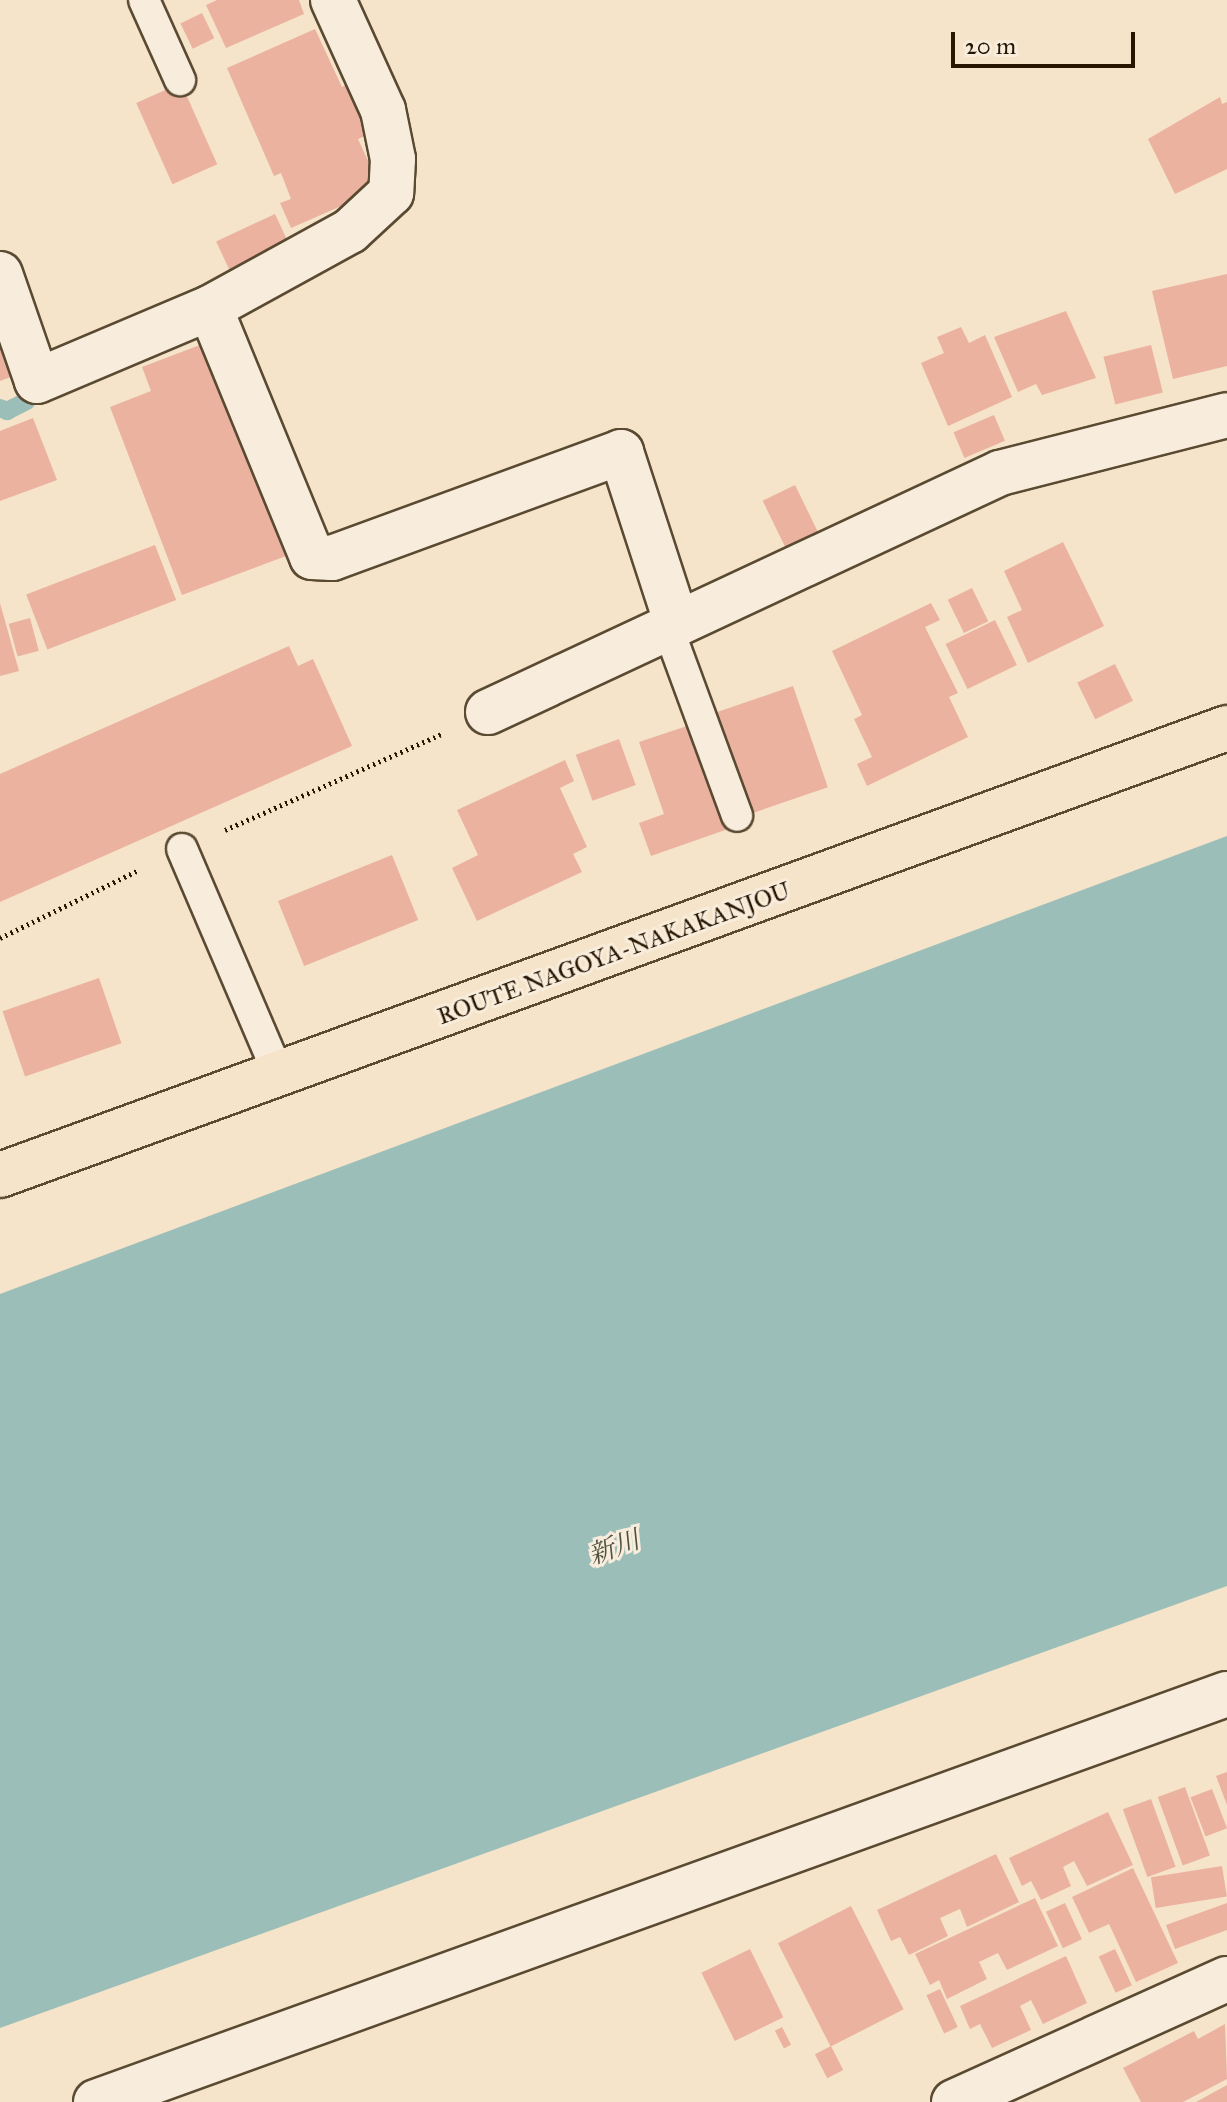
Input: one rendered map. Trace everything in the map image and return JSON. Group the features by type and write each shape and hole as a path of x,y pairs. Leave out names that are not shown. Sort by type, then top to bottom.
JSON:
{"main road":[{"name":"ROUTE NAGOYA-NAKAKANJOU","path":"0,1175 1227,728"}],"street":[{"path":"0,274 37,381 210,308 350,231 391,193 393,159 383,110 333,0"},
{"path":"210,308 312,557 332,558 621,452 672,626"},
{"path":"488,712 1000,473 1227,415"},
{"path":"96,2102 1227,1694"},
{"path":"954,2102 1034,2085 1227,1979"}],"lane":[{"path":"144,0 180,80"},
{"path":"672,626 737,816"},
{"path":"182,849 279,1075"}],"path":[{"path":"0,938 182,849 488,712"}],"water":[{"name":"新川","path":"1227,836 1227,1586 0,2028 0,1294"}],"building":[{"path":"217,0 299,0 304,14 226,48 206,5"},
{"path":"202,13 214,38 193,49 180,24"},
{"path":"315,29 342,87 350,83 372,133 358,139 376,178 367,182 371,193 291,228 280,203 291,199 281,173 274,176 227,68"},
{"path":"181,83 217,164 172,184 136,103"},
{"path":"1220,97 1222,104 1227,102 1227,169 1175,194 1148,139"},
{"path":"275,214 288,242 229,270 216,241"},
{"path":"1227,274 1227,366 1173,379 1152,291"},
{"path":"1066,311 1096,378 1042,395 1036,384 1018,392 994,337"},
{"path":"961,327 969,343 985,335 1012,397 948,426 921,363 944,353 937,337"},
{"path":"0,331 16,375 0,381"},
{"path":"205,343 286,556 182,595 110,407 151,391 142,367"},
{"path":"1151,345 1163,393 1115,404 1103,357"},
{"path":"994,415 1005,441 964,458 953,432"},
{"path":"33,418 57,480 0,501 0,431"},
{"path":"795,485 820,536 788,552 763,501"},
{"path":"1063,542 1104,626 1028,663 1007,617 1022,610 1004,571"},
{"path":"155,545 176,600 47,650 26,594"},
{"path":"972,588 988,621 964,633 948,600"},
{"path":"0,603 19,671 0,676"},
{"path":"931,603 940,620 925,627 958,693 949,697 968,737 867,786 857,764 872,757 854,719 862,715 832,651"},
{"path":"30,618 39,651 18,657 9,624"},
{"path":"995,620 1017,665 967,689 946,644"},
{"path":"289,646 298,666 313,659 352,746 0,902 0,774"},
{"path":"1115,664 1133,701 1095,719 1077,682"},
{"path":"793,686 828,787 752,813 717,712"},
{"path":"690,725 728,829 651,856 639,823 664,814 639,742"},
{"path":"619,739 636,785 593,801 576,755"},
{"path":"565,760 574,781 560,788 587,847 573,854 582,872 477,921 452,868 478,855 457,810"},
{"path":"392,855 418,920 304,966 278,901"},
{"path":"99,978 121,1043 25,1076 3,1011"},
{"path":"1227,1772 1227,1805 1216,1776"},
{"path":"1185,1787 1210,1856 1183,1866 1158,1797"},
{"path":"1212,1789 1227,1828 1206,1836 1191,1797"},
{"path":"1151,1799 1176,1867 1147,1877 1123,1809"},
{"path":"1108,1812 1133,1865 1087,1886 1074,1861 1063,1867 1071,1886 1041,1900 1031,1881 1022,1886 1009,1858"},
{"path":"996,1854 1019,1902 967,1927 960,1909 940,1918 948,1936 909,1955 900,1937 891,1941 877,1910"},
{"path":"1222,1866 1227,1897 1156,1908 1151,1877"},
{"path":"1133,1868 1178,1963 1136,1982 1109,1924 1089,1933 1072,1897"},
{"path":"1035,1898 1058,1946 1007,1970 998,1953 979,1962 987,1979 947,1999 939,1980 930,1985 915,1954"},
{"path":"1065,1903 1082,1939 1063,1948 1046,1912"},
{"path":"1227,1903 1227,1930 1175,1949 1166,1925"},
{"path":"851,1906 904,2009 831,2047 778,1943"},
{"path":"750,1949 783,2017 735,2041 701,1973"},
{"path":"1115,1949 1132,1985 1116,1993 1099,1957"},
{"path":"1066,1956 1087,2003 1043,2024 1031,2000 1020,2006 1031,2030 992,2048 980,2024 970,2029 960,2006"},
{"path":"940,1989 958,2027 944,2033 926,1995"},
{"path":"1225,2024 1227,2079 1183,2102 1141,2102 1123,2068 1194,2031 1198,2039"},
{"path":"782,2027 791,2045 784,2048 775,2031"},
{"path":"831,2046 843,2070 827,2078 815,2054"},
{"path":"1227,2085 1227,2102 1196,2102"}],"waterway":[{"path":"0,408 7,411 27,401"}]}
